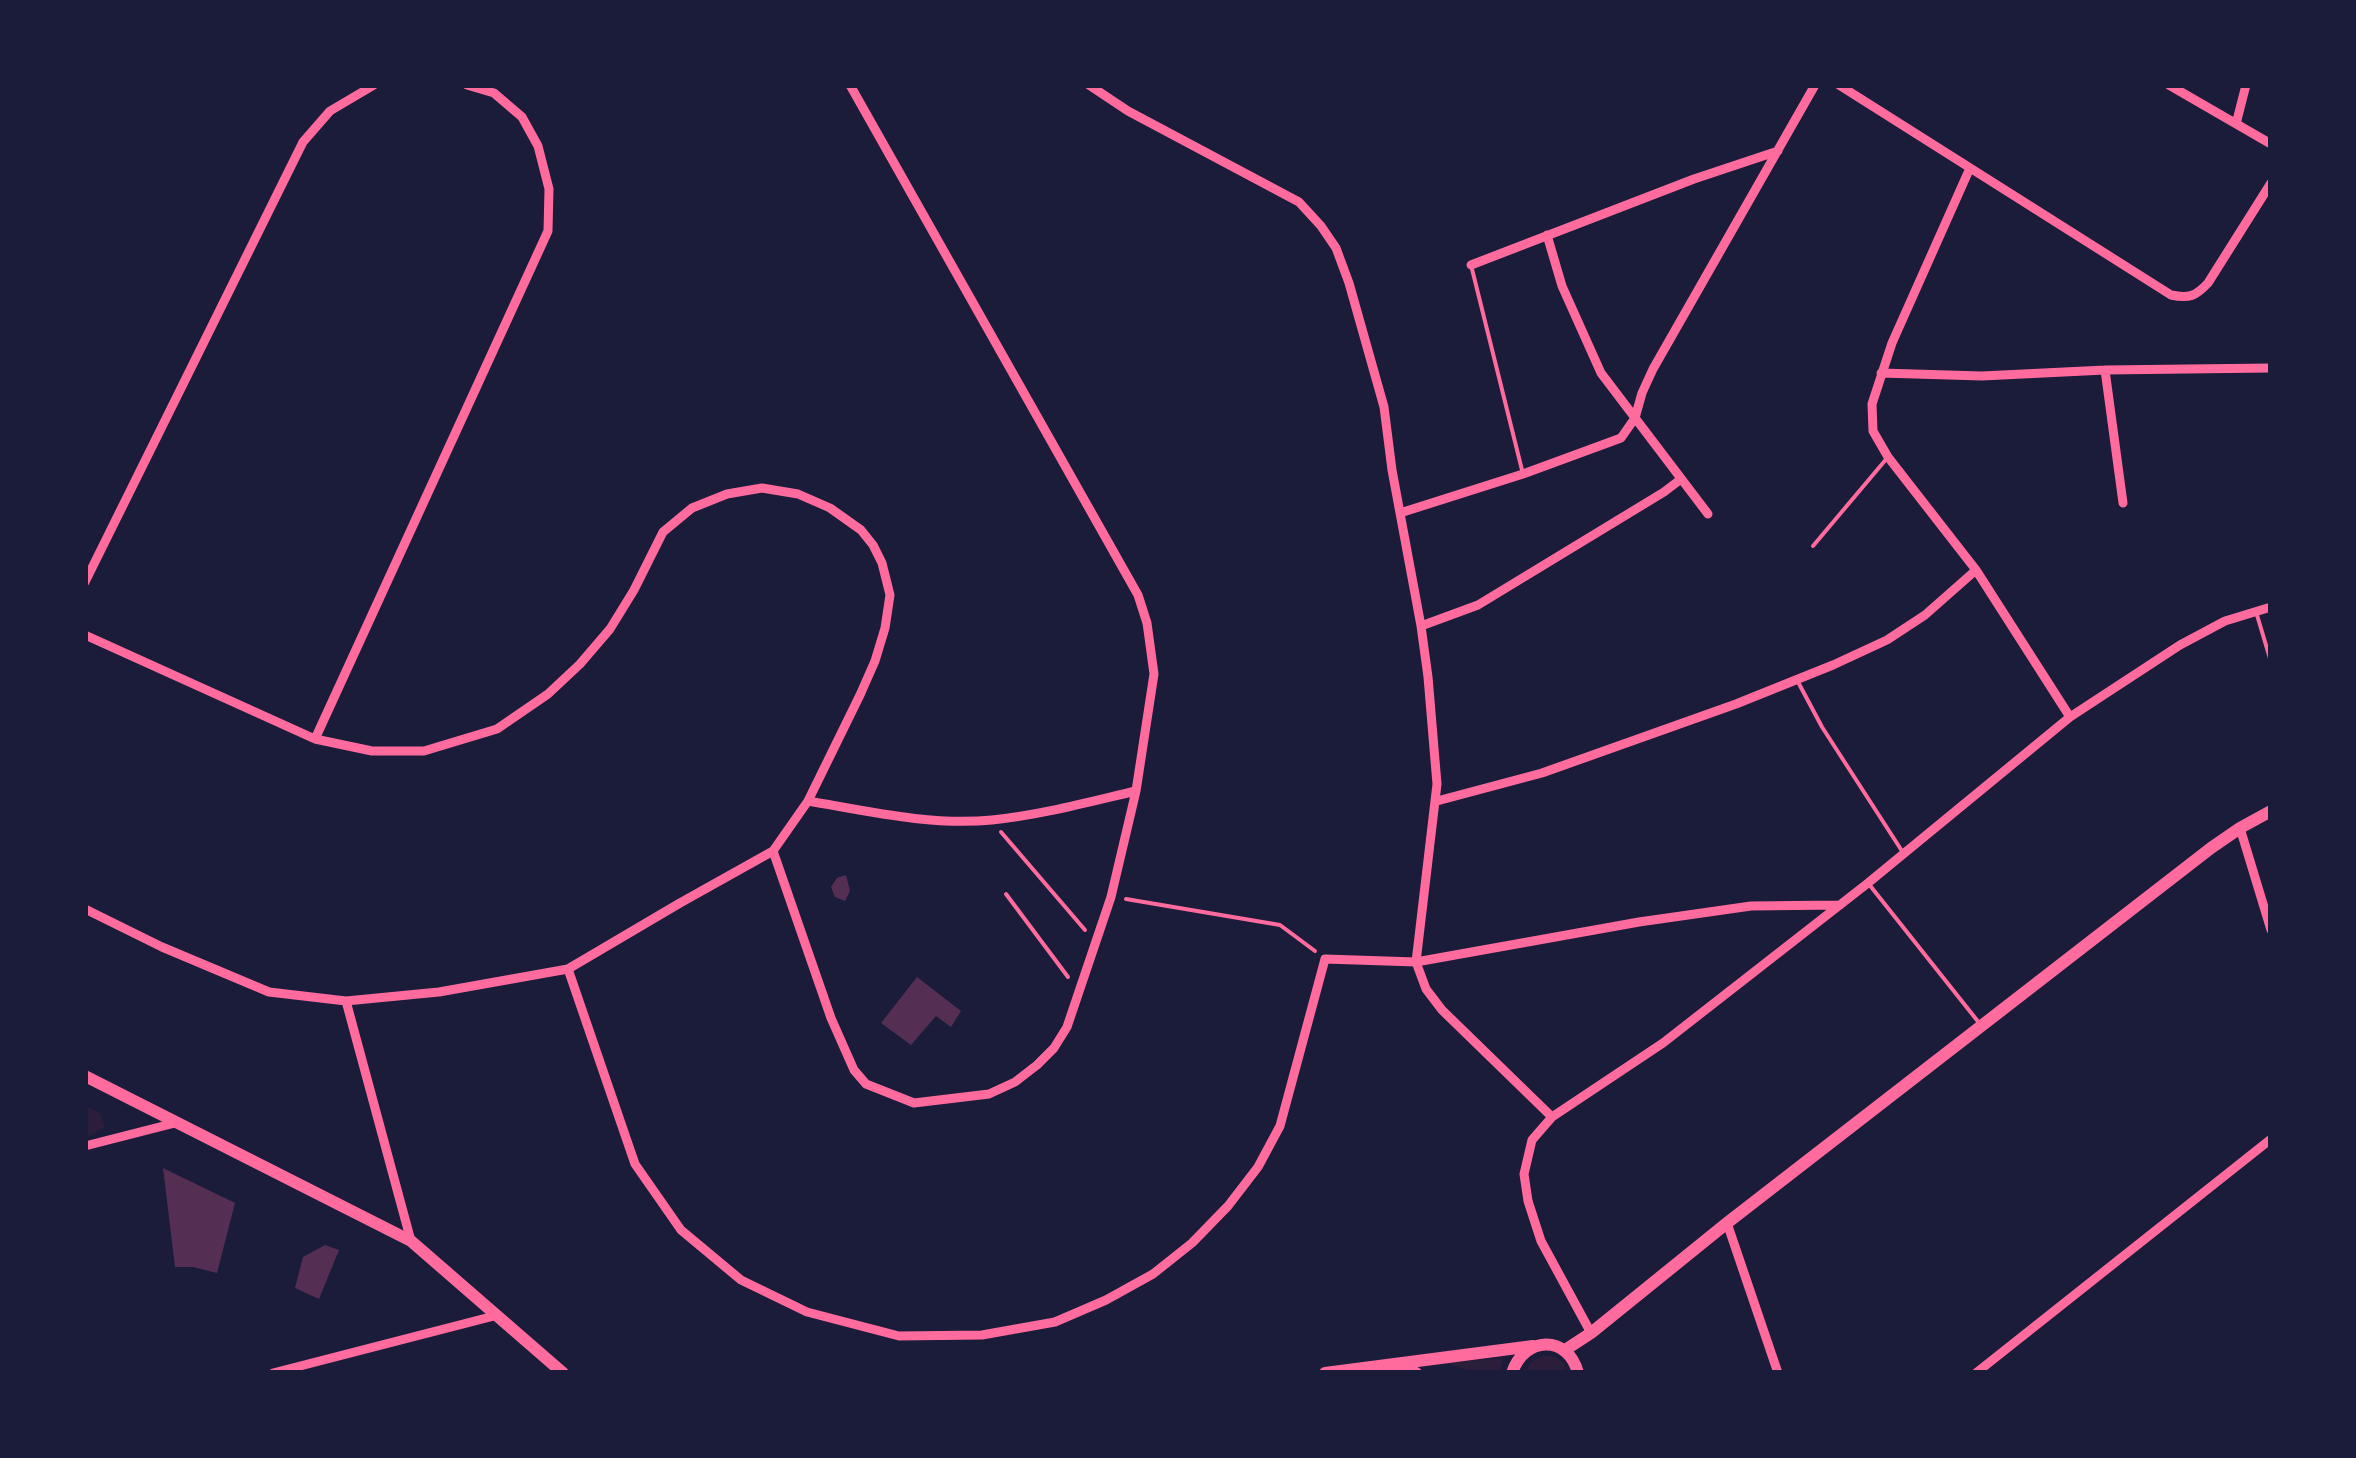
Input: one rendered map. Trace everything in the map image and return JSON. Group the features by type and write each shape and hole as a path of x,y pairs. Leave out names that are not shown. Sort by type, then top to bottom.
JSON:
{"main road":[{"path":"1565,1350 2240,828 2271,811"},
{"path":"85,1076 411,1241 562,1373"},
{"path":"1325,1373 1555,1345 1572,1358 1578,1373"},
{"path":"1512,1373 1523,1352 1532,1346"},
{"path":"1385,1364 1416,1373"}],"street":[{"path":"85,582 303,142 330,111 374,85"},
{"path":"315,738 548,231 549,190 538,146 522,117 494,94 468,85"},
{"path":"773,851 831,1018 854,1070 866,1084 914,1103 989,1094 1016,1082 1054,1048 1067,1027 1111,897 1136,791 1154,674 1147,623 1138,594 850,85"},
{"path":"1089,85 1128,111 1299,202 1336,248 1384,407 1428,677 1437,784 1416,962 1426,988 1442,1010 1552,1116"},
{"path":"1400,513 1621,438 1636,418 1642,393 1654,370 1815,85"},
{"path":"1839,85 2171,295 2184,298 2196,295 2208,283 2271,183"},
{"path":"2169,85 2271,144"},
{"path":"2236,124 2246,85"},
{"path":"1471,265 1778,151"},
{"path":"1970,168 1881,372 1872,404 1874,430 1888,458 1976,570 2070,716"},
{"path":"1547,235 1562,286 1601,373 1708,514"},
{"path":"1881,372 1982,376 2271,368"},
{"path":"2105,370 2123,503"},
{"path":"1421,626 1478,605 1681,479"},
{"path":"85,635 315,738 372,751 424,751 497,728 548,694 610,629 664,532 692,508 727,494 762,488 798,494 830,508 861,530 873,545 890,596 875,661 808,801 773,851 568,969 440,992 346,1001 269,992 162,947 85,908"},
{"path":"1436,802 1542,773 1797,680 1888,640 1925,615 1976,570"},
{"path":"1590,1333 1541,1240 1528,1201 1524,1174 1532,1140 1552,1116 1663,1044 1868,884 2070,716 2224,621 2271,607"},
{"path":"808,801 939,820 990,820 1136,791"},
{"path":"2240,828 2271,930"},
{"path":"568,969 635,1164 681,1230 740,1280 807,1312 898,1336 982,1335 1055,1322 1106,1300 1152,1274 1192,1244 1228,1206 1258,1167 1280,1126 1324,958 1416,962 1750,906 1840,905"},
{"path":"346,1001 411,1241"},
{"path":"85,1146 175,1123"},
{"path":"1976,1373 2271,1139"},
{"path":"1727,1223 1778,1373"},
{"path":"274,1373 498,1315"}],"lane":[{"path":"1471,265 1524,474"},
{"path":"1813,546 1888,458"},
{"path":"2255,610 2271,662"},
{"path":"1797,680 1830,741 1903,854"},
{"path":"1868,884 1982,1026"}],"path":[{"path":"1001,832 1085,930"},
{"path":"1006,894 1070,980"},
{"path":"1111,897 1280,925 1324,958"}],"shaded area":[{"path":"85,1105 100,1113 105,1127 85,1139"},
{"path":"1544,1355 1559,1360 1568,1373 1525,1373 1531,1362"},
{"path":"1503,1358 1499,1373 1475,1373 1445,1363"}],"building":[{"path":"846,875 850,891 845,901 835,897 831,887 837,878"},
{"path":"917,977 961,1011 951,1027 936,1016 911,1045 881,1023"},
{"path":"163,1168 235,1203 217,1273 175,1267"},
{"path":"325,1245 339,1250 319,1299 295,1288 303,1257"}]}
